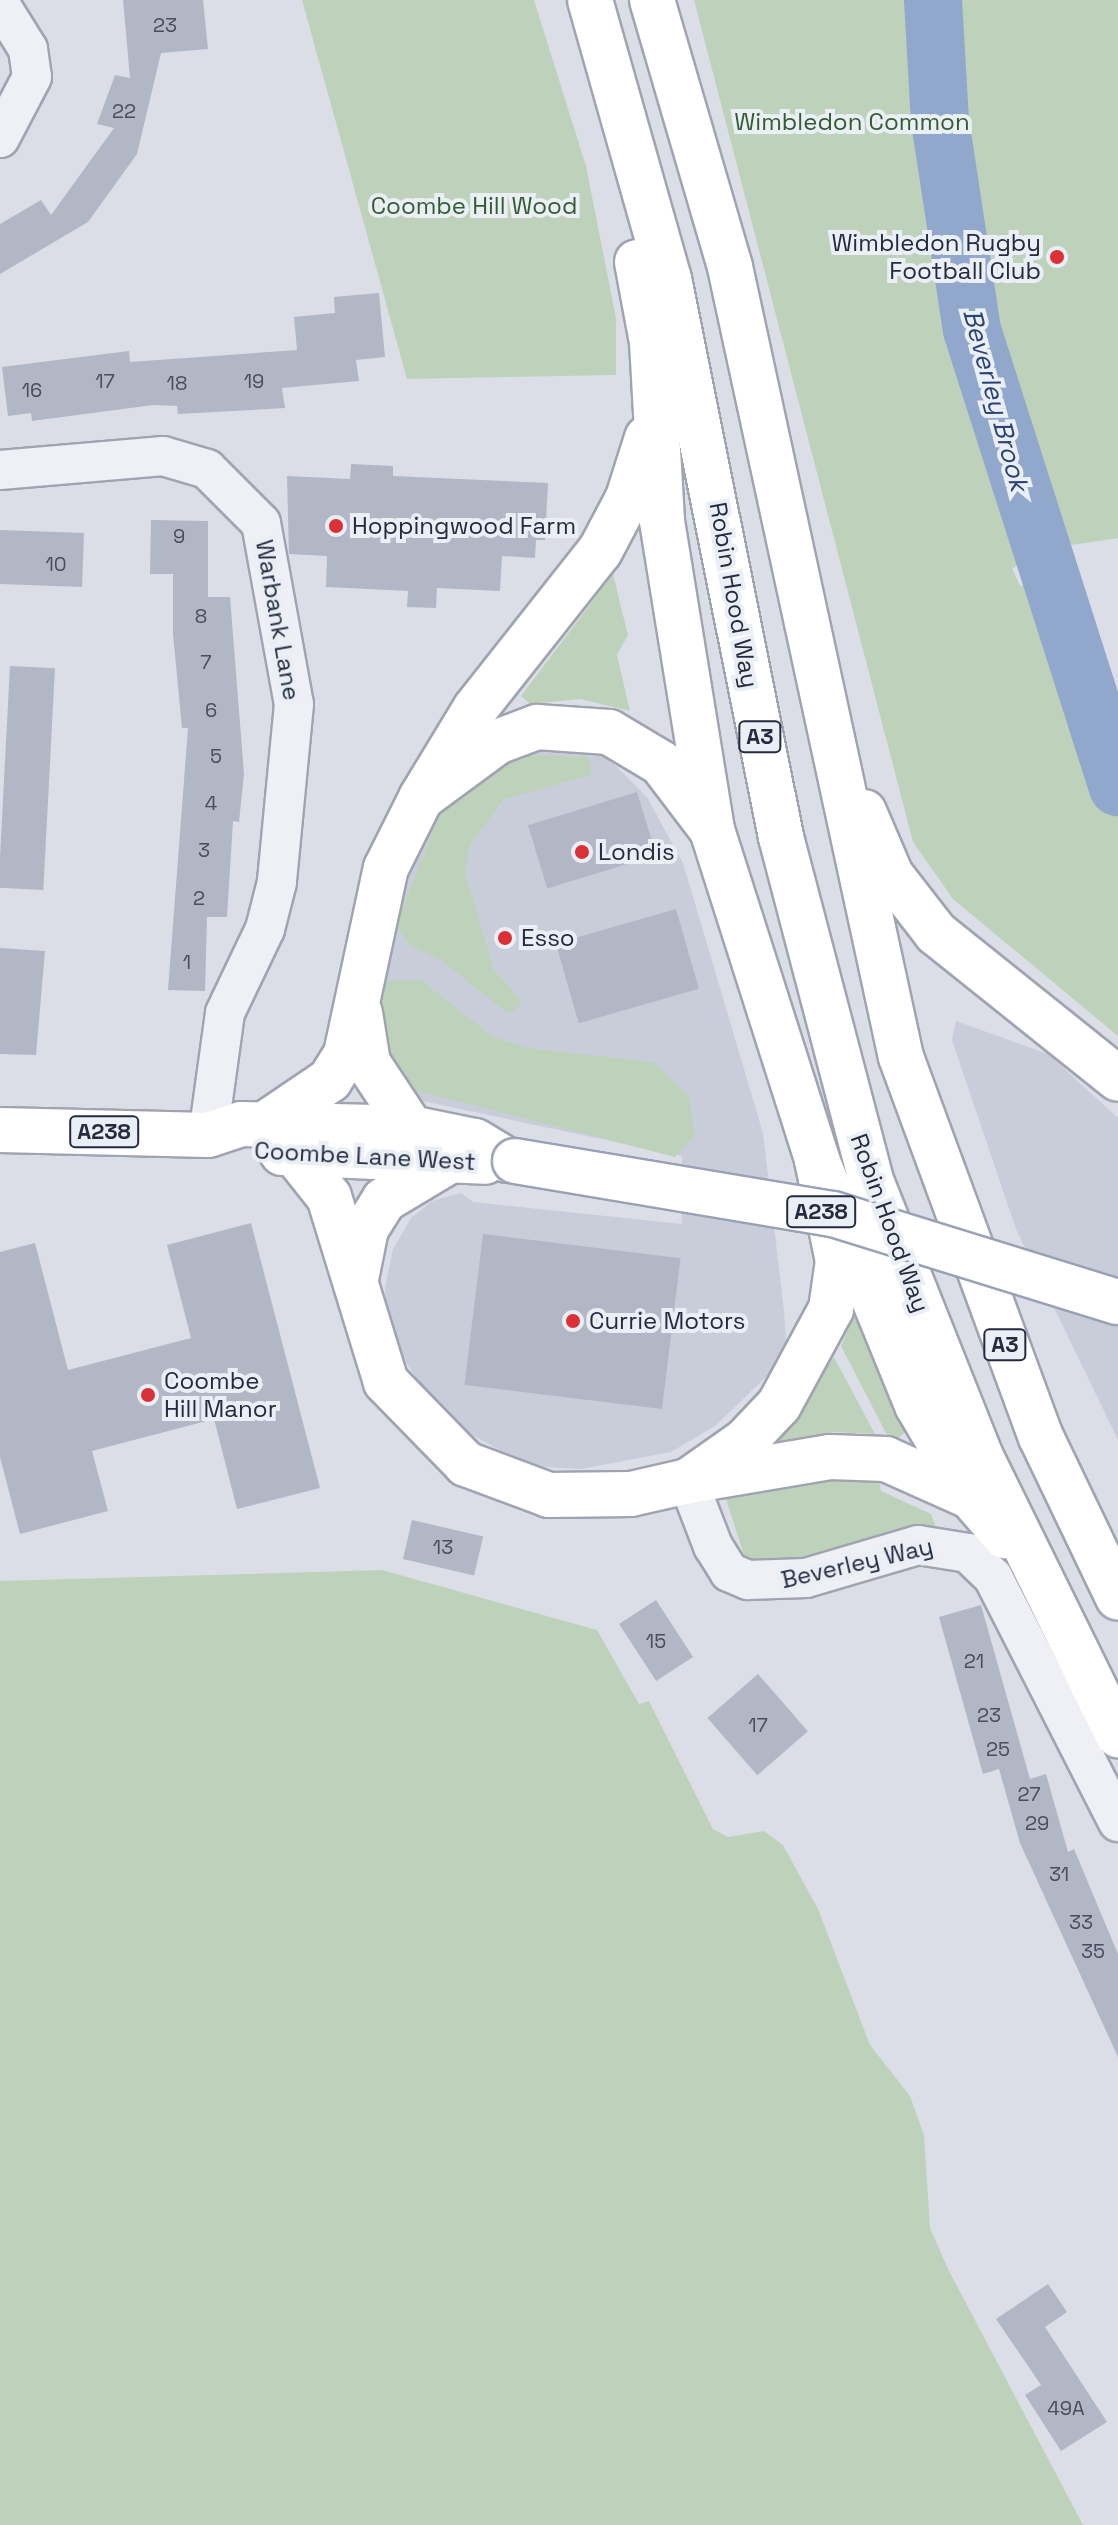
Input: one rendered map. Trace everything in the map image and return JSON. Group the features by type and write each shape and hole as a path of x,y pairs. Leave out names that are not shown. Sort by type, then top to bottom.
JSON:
{"main road":[{"path":"589,0 652,342 653,420 680,649 712,830 817,1160 904,1378 976,1478"},
{"name":"Robin Hood Way","path":"589,0 676,307 781,837 839,1075 872,1183 976,1478"},
{"name":"A3","path":"652,0 730,267 901,1057 941,1176 1074,1511 1118,1598"},
{"path":"653,420 628,498 600,551 475,709 421,798 386,868 360,1013 330,1080 280,1139 316,1171 329,1197 386,1382 466,1464 549,1495 585,1498 830,1457 886,1459 976,1478"},
{"path":"810,646 864,811 910,903 956,950 1118,1079"},
{"path":"421,798 497,742 537,727 580,725 635,742 661,763 712,830"},
{"path":"360,1013 368,1063 411,1128"},
{"name":"Coombe Lane West","path":"0,1130 208,1135 240,1150 280,1139 411,1128 475,1141 511,1160"},
{"name":"Coombe Lane West","path":"280,1139 446,1163 511,1160"},
{"name":"A238","path":"511,1160 833,1214 1118,1302"},
{"path":"688,1481 745,1441 779,1405 831,1309 838,1261 817,1160"},
{"path":"355,1282 366,1229 384,1200 446,1163"},
{"name":"A3","path":"976,1478 1038,1578 1118,1735"},
{"path":"1074,1511 1118,1551"}],"street":[{"path":"0,4 28,49 32,77 0,138"},
{"name":"Warbank Lane","path":"0,470 163,456 207,469 261,523 294,704 277,882 265,929 225,1013 208,1135"},
{"name":"Beverley Way","path":"688,1481 713,1546 729,1572 748,1580 806,1578 918,1545 939,1543 968,1553 993,1577 1118,1822"}],"shaded area":[{"path":"532,747 597,753 615,765 647,797 683,863 763,1133 784,1311 786,1343 769,1374 715,1426 671,1452 581,1469 527,1466 440,1416 389,1335 385,1288 393,1249 411,1218 432,1201 461,1193 473,1202 682,1224 682,1156 413,1099 374,1015 402,874 440,799"},
{"path":"956,1021 1048,1054 1118,1118 1118,1440 1016,1229 952,1040"}],"green space":[{"name":"Coombe Hill Wood","path":"302,0 534,0 586,166 616,318 616,375 407,379"},
{"name":"Wimbledon Common","path":"694,0 1118,0 1118,538 1071,545 1012,568 1020,586 1071,572 1118,702 1118,1036 953,899 913,842"},
{"path":"613,574 628,635 617,655 630,711 580,699 530,704 521,696"},
{"path":"529,755 588,757 592,775 504,799 470,845 465,873 494,970 521,1000 517,1011 506,1012 441,960 409,945 396,925 446,798 498,764"},
{"path":"421,980 492,1036 527,1048 653,1062 690,1097 694,1136 675,1157 411,1089 390,1062 378,1010 386,981"},
{"path":"855,1313 911,1426 899,1438 888,1437 841,1346"},
{"path":"834,1357 875,1434 834,1432 764,1451"},
{"path":"807,1474 879,1480 881,1491 931,1514 936,1527 760,1568 745,1558 725,1496"},
{"path":"382,1570 597,1630 639,1704 649,1701 713,1829 728,1837 764,1831 783,1845 818,1909 870,2045 910,2096 924,2135 930,2228 948,2269 1083,2525 0,2525 0,1581"}],"building":[{"path":"123,0 203,0 208,49 161,53 137,154 88,222 0,274 0,224 41,200 51,215 114,128 97,124 115,75 130,78"},
{"path":"379,293 385,357 356,360 359,381 282,388 285,408 178,414 177,406 153,405 32,421 31,413 8,416 2,367 129,351 130,362 297,350 294,317 335,313 334,297"},
{"name":"Hoppingwood Farm","path":"351,464 393,466 393,476 548,483 545,540 536,540 535,558 502,556 500,591 437,588 436,608 407,607 408,591 326,587 327,556 289,554 287,476 350,479"},
{"path":"151,520 208,521 208,597 230,597 244,774 239,822 233,821 227,917 207,917 205,991 168,990 188,728 182,728 173,634 173,574 150,574"},
{"path":"0,530 84,533 82,587 0,584"},
{"path":"10,666 55,668 43,890 0,888"},
{"path":"637,792 656,855 547,888 528,825"},
{"path":"676,909 699,989 579,1023 556,943"},
{"path":"0,948 45,951 36,1055 0,1054"},
{"name":"Coombe Hill Manor","path":"251,1223 320,1488 237,1509 214,1419 92,1451 108,1511 20,1534 0,1457 0,1252 35,1243 68,1370 191,1338 167,1245"},
{"name":"Currie Motors","path":"483,1234 681,1258 662,1409 464,1385"},
{"path":"412,1520 483,1536 474,1575 403,1559"},
{"path":"656,1600 693,1657 656,1681 619,1624"},
{"path":"981,1605 1030,1779 1046,1774 1068,1852 1074,1849 1118,1954 1118,2057 1020,1843 999,1769 983,1774 939,1617"},
{"path":"758,1674 808,1731 757,1775 707,1718"},
{"path":"1048,2284 1067,2312 1045,2327 1107,2422 1061,2451 1025,2395 1041,2385 996,2319"}],"waterway":[{"name":"Beverley Brook","path":"933,0 940,121 972,330 1118,787"}],"place":[{"name":"Wimbledon Rugby Football Club","path":"1057,257"},
{"name":"Hoppingwood Farm","path":"336,526"},
{"name":"Londis","path":"582,852"},
{"name":"Esso","path":"505,938"},
{"name":"Currie Motors","path":"573,1321"},
{"name":"Coombe Hill Manor","path":"148,1395"}]}
